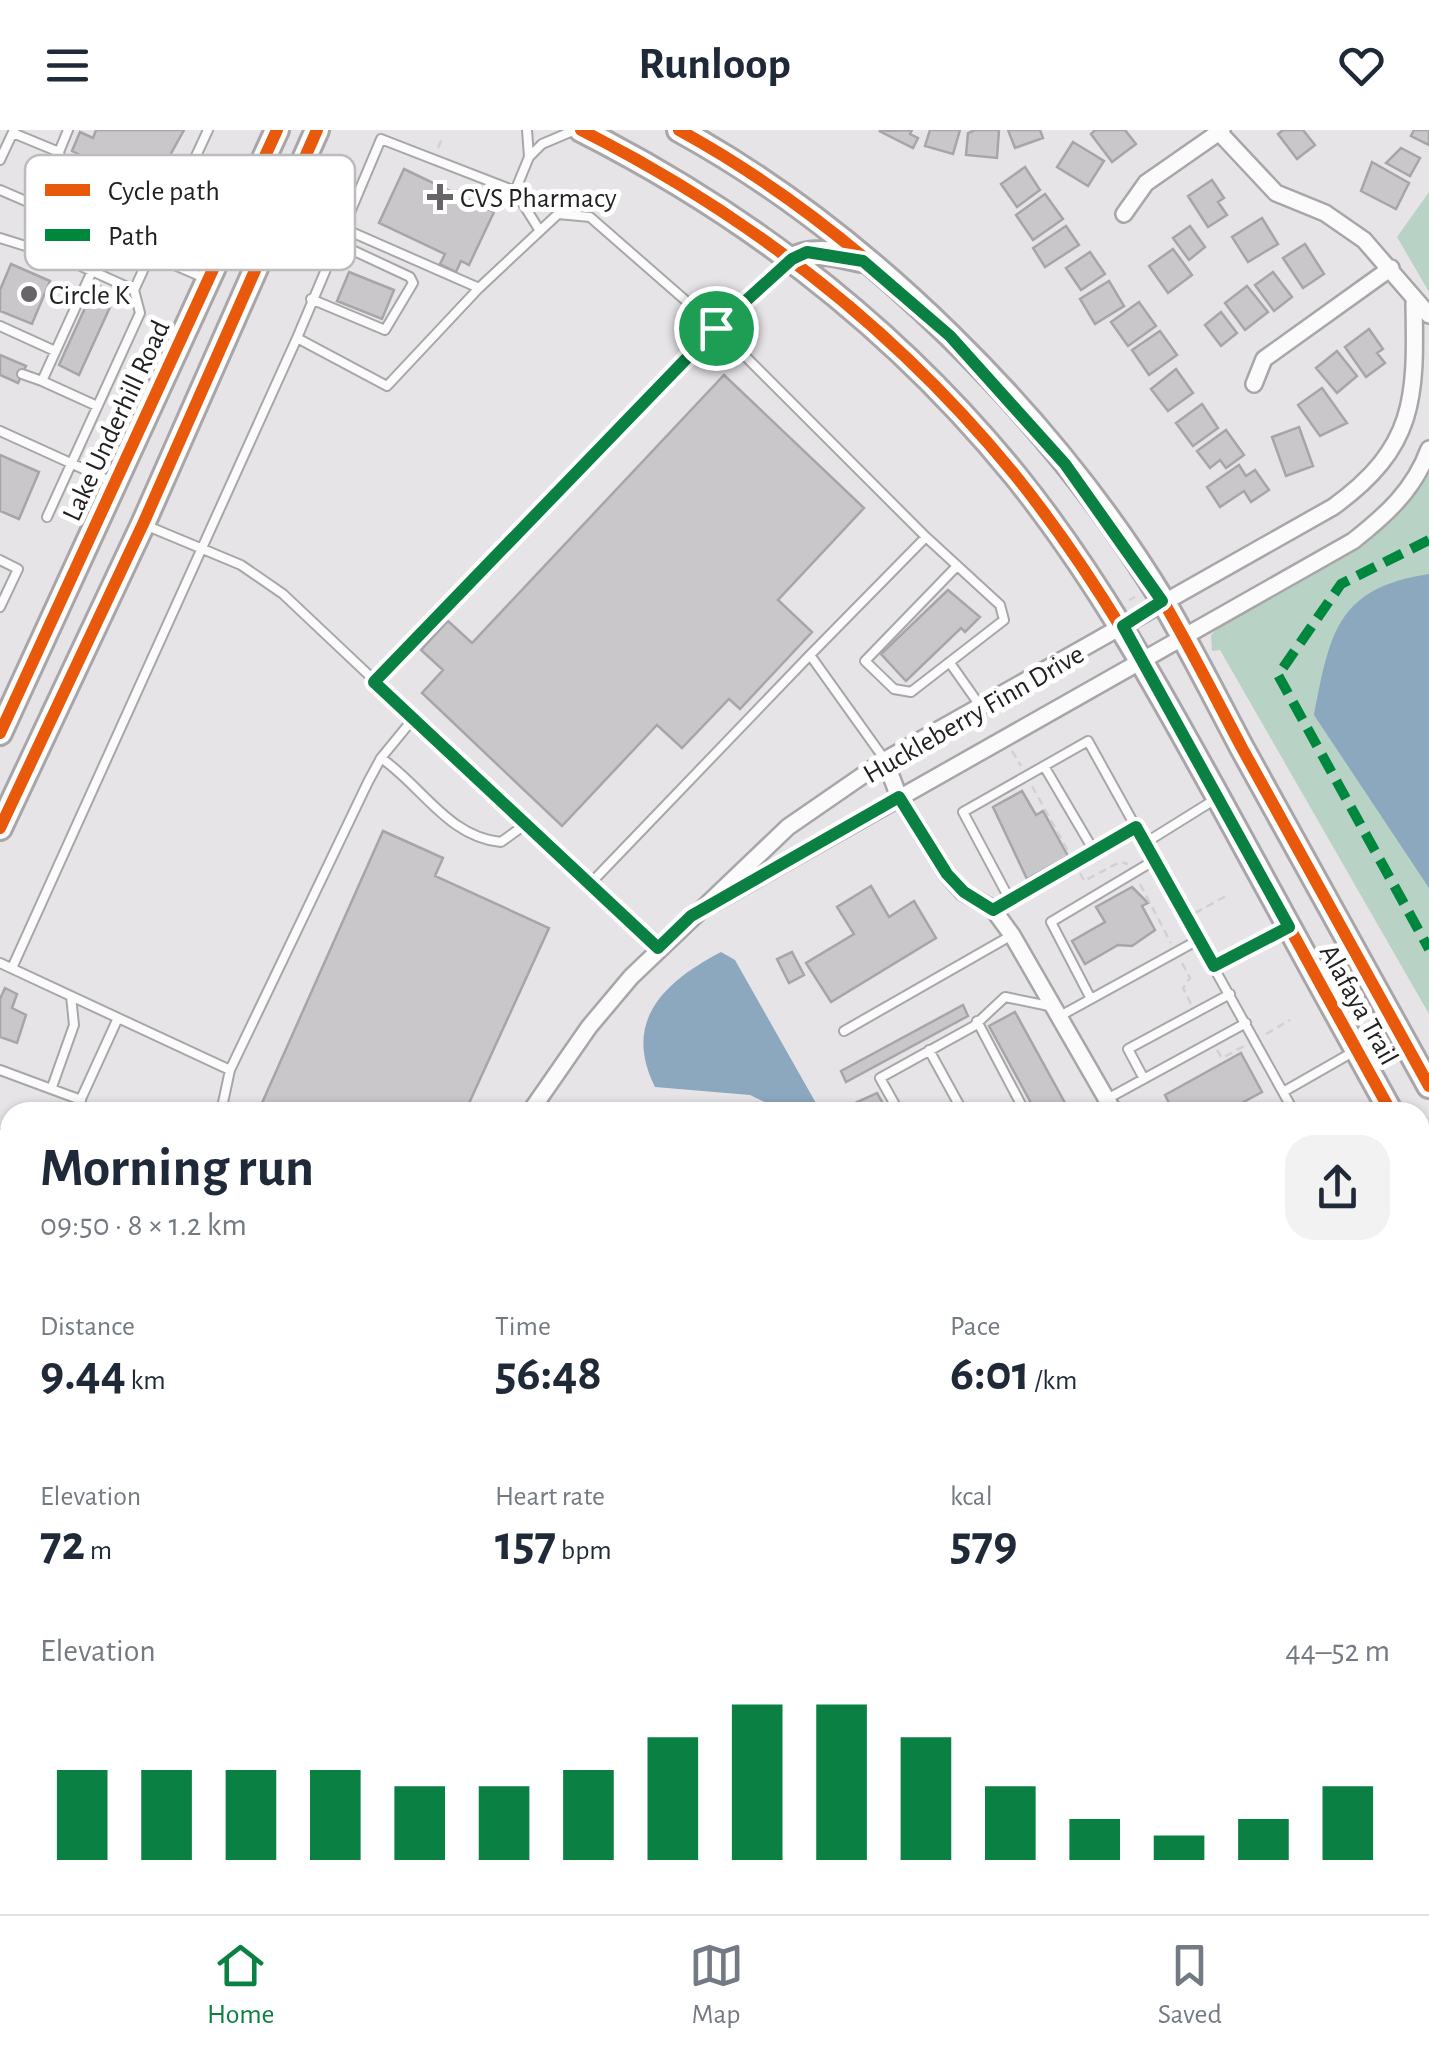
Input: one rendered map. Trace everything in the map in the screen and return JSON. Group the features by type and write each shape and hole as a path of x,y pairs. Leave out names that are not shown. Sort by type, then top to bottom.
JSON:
{"main road":[{"name":"Lake Underhill Road","path":"266,155 277,130"},
{"path":"307,155 318,130"},
{"name":"Alafaya Trail","path":"578,130 688,188 792,259 889,340 978,430 1034,500 1123,626 1385,1102"},
{"name":"Alafaya Trail","path":"693,133 818,222 950,336 1030,420 1101,512 1162,601 1429,1086"},
{"path":"792,259 807,252 824,252 863,261"},
{"name":"Lake Underhill Road","path":"0,733 101,506 214,270"},
{"path":"0,828 143,524 255,270"},
{"path":"101,506 143,524"}],"street":[{"path":"1124,214 1146,183 1219,131 1276,193 1325,214 1364,240 1391,268 1414,303 1429,315"},
{"path":"1254,384 1264,359 1391,268"},
{"name":"Huckleberry Finn Drive","path":"537,1102 589,1026 658,948 788,827 885,760 1334,506 1366,483 1402,432 1416,384 1414,303"},
{"name":"Huckleberry Finn Drive","path":"691,916 1353,541 1388,513 1420,474 1429,449"},
{"path":"885,760 899,797 947,874 964,892 993,910 1012,935 1109,1102"}],"lane":[{"path":"60,155 68,130"},
{"path":"196,155 208,130"},
{"path":"527,130 529,156"},
{"path":"515,191 529,156 542,144 578,130"},
{"path":"0,160 13,131 59,152"},
{"path":"355,198 381,139 515,191 540,231"},
{"path":"0,190 25,201"},
{"path":"297,338 387,386 479,288 558,214 590,217 716,328 1005,613 1000,627 902,693 865,661 957,566"},
{"path":"355,234 479,288"},
{"path":"1,240 25,248"},
{"path":"311,299 384,330 413,283 410,277 355,251"},
{"path":"374,682 716,328 792,259"},
{"path":"89,270 134,290"},
{"path":"46,517 140,313 134,290 143,270"},
{"path":"185,270 209,280"},
{"path":"12,968 297,338 323,270"},
{"path":"42,381 92,271"},
{"path":"0,326 55,351"},
{"path":"22,374 97,406"},
{"path":"0,432 113,482"},
{"path":"143,524 241,565 284,594 658,948"},
{"path":"590,884 926,537"},
{"path":"0,560 18,569 0,607"},
{"path":"810,655 885,760"},
{"path":"950,663 981,706"},
{"path":"224,1102 230,1070 380,758 413,719"},
{"path":"1010,900 963,812 1088,741 1288,1102"},
{"path":"380,758 404,774 442,816 475,836 501,842 526,824"},
{"path":"1044,766 1094,851"},
{"path":"1146,842 1218,798"},
{"path":"993,910 1136,827"},
{"path":"1091,999 1051,922 1155,860"},
{"path":"1214,966 1289,927"},
{"path":"844,1031 1012,935"},
{"path":"893,1102 880,1078 978,1021 1006,996 1058,1012 1091,999 1200,939"},
{"path":"0,962 230,1070"},
{"path":"1144,1079 1128,1049 1230,994"},
{"path":"52,1087 74,1026 71,996"},
{"path":"0,1070 33,1086 52,1087 81,1100 118,1018"},
{"path":"978,1021 1020,1102"},
{"path":"1116,1102 1144,1079 1246,1023"},
{"path":"929,1050 958,1102"},
{"path":"1283,1092 1356,1050"}],"path":[{"path":"438,148 443,136"},
{"path":"1129,600 1135,597"},
{"path":"1011,748 1084,881 1124,862"},
{"path":"1136,878 1163,930"}],"green space":[{"path":"1429,192 1429,292 1397,237"},
{"path":"1429,474 1429,1014 1220,650 1212,651 1211,635 1230,616 1374,536"}],"water":[{"path":"1429,574 1429,888 1314,715 1333,638 1356,603 1398,581"},
{"path":"721,952 735,960 815,1102 764,1102 750,1095 655,1087 643,1042 646,1023 666,990"}],"building":[{"path":"96,130 184,130 170,155 80,155 72,151 80,132 93,138"},
{"path":"912,130 910,134 918,138 913,148 879,131"},
{"path":"930,130 960,130 953,154 925,146"},
{"path":"999,130 997,158 966,155 968,133"},
{"path":"1008,130 1040,130 1043,138 1015,148"},
{"path":"1095,130 1125,130 1136,144 1112,162 1091,134"},
{"path":"1283,130 1303,130 1315,145 1297,159 1278,134"},
{"path":"1414,130 1429,130 1429,145 1411,136"},
{"path":"1073,142 1104,161 1088,186 1057,167"},
{"path":"1401,148 1420,158 1410,176 1386,163"},
{"path":"1372,162 1409,183 1396,209 1361,191"},
{"path":"1025,167 1040,190 1017,207 1001,184"},
{"name":"CVS Pharmacy","path":"404,169 494,212 469,265 461,261 456,272 440,264 445,254 379,223"},
{"path":"1212,180 1224,198 1218,202 1227,215 1208,227 1188,196"},
{"path":"1045,194 1063,219 1033,240 1016,215"},
{"path":"1262,218 1278,244 1248,262 1232,237"},
{"path":"1066,226 1079,245 1045,267 1033,248"},
{"path":"1190,226 1205,247 1189,260 1173,238"},
{"path":"1305,244 1324,274 1303,288 1283,258"},
{"path":"1173,249 1192,275 1168,293 1149,266"},
{"path":"1090,252 1105,274 1081,290 1066,268"},
{"path":"11,264 50,281 32,324 0,311 0,290"},
{"path":"349,272 394,290 382,319 337,301"},
{"path":"1273,272 1292,297 1274,311 1255,285"},
{"path":"1109,281 1124,306 1095,324 1080,299"},
{"path":"96,284 116,294 79,375 59,365"},
{"path":"1247,286 1268,312 1245,330 1225,303"},
{"path":"1139,302 1156,326 1128,346 1111,322"},
{"path":"1221,312 1237,333 1221,346 1205,325"},
{"path":"1369,329 1383,349 1377,353 1385,363 1366,377 1345,347"},
{"path":"1160,331 1177,355 1149,375 1132,350"},
{"path":"1337,351 1357,376 1337,393 1316,368"},
{"path":"0,355 26,366 18,383 0,375"},
{"path":"1176,369 1193,393 1168,411 1151,389"},
{"path":"724,375 864,508 778,600 812,632 740,709 729,699 682,748 657,725 562,826 422,693 443,670 421,650 448,621 472,643"},
{"path":"1322,388 1347,423 1320,436 1298,405"},
{"path":"1202,404 1218,428 1193,446 1176,423"},
{"path":"1299,427 1313,466 1286,476 1272,437"},
{"path":"1226,430 1244,455 1226,468 1220,460 1210,468 1197,451"},
{"path":"0,455 39,472 19,519 0,511"},
{"path":"1239,465 1246,476 1255,470 1269,490 1251,502 1244,491 1220,507 1207,487"},
{"path":"948,590 980,617 965,632 961,628 906,681 881,654"},
{"path":"1022,791 1036,815 1043,811 1068,856 1027,879 993,807"},
{"path":"383,831 443,858 435,876 549,928 470,1102 262,1102"},
{"path":"871,886 889,917 914,901 936,938 831,1002 806,963 854,934 837,907"},
{"path":"1132,887 1148,903 1142,906 1155,930 1132,946 1118,945 1085,964 1072,941 1105,922 1096,907"},
{"path":"792,952 804,975 789,983 777,959"},
{"path":"5,988 17,994 12,1008 26,1015 17,1043 0,1037 0,999"},
{"path":"963,1005 968,1016 846,1082 841,1071"},
{"path":"1015,1012 1064,1102 1031,1102 989,1026"},
{"path":"1241,1053 1262,1092 1244,1102 1168,1102 1165,1095"},
{"path":"877,1093 882,1102 857,1102"}],"marked path":[{"path":"1429,540 1341,584 1278,675 1429,949"}],"cycle path":[{"path":"266,155 277,130"},
{"path":"306,155 317,130"},
{"path":"581,130 703,199 816,280 921,371 1015,475 1074,554 1152,679 1385,1102"},
{"path":"679,130 749,172 885,276 1011,399 1067,465 1118,532 1163,601 1429,1086"},
{"path":"0,733 213,270"},
{"path":"0,828 143,524 255,270"}],"place":[{"name":"CVS Pharmacy","path":"440,197"},
{"name":"Circle K","path":"29,294"}],"route":[{"path":"807,252 824,252 863,261 978,365 1065,464 1162,601 1123,626 1289,927 1214,966 1136,827 993,910 964,892 947,874 899,797 691,916 658,948 374,682 716,328 792,259 807,252"}]}
